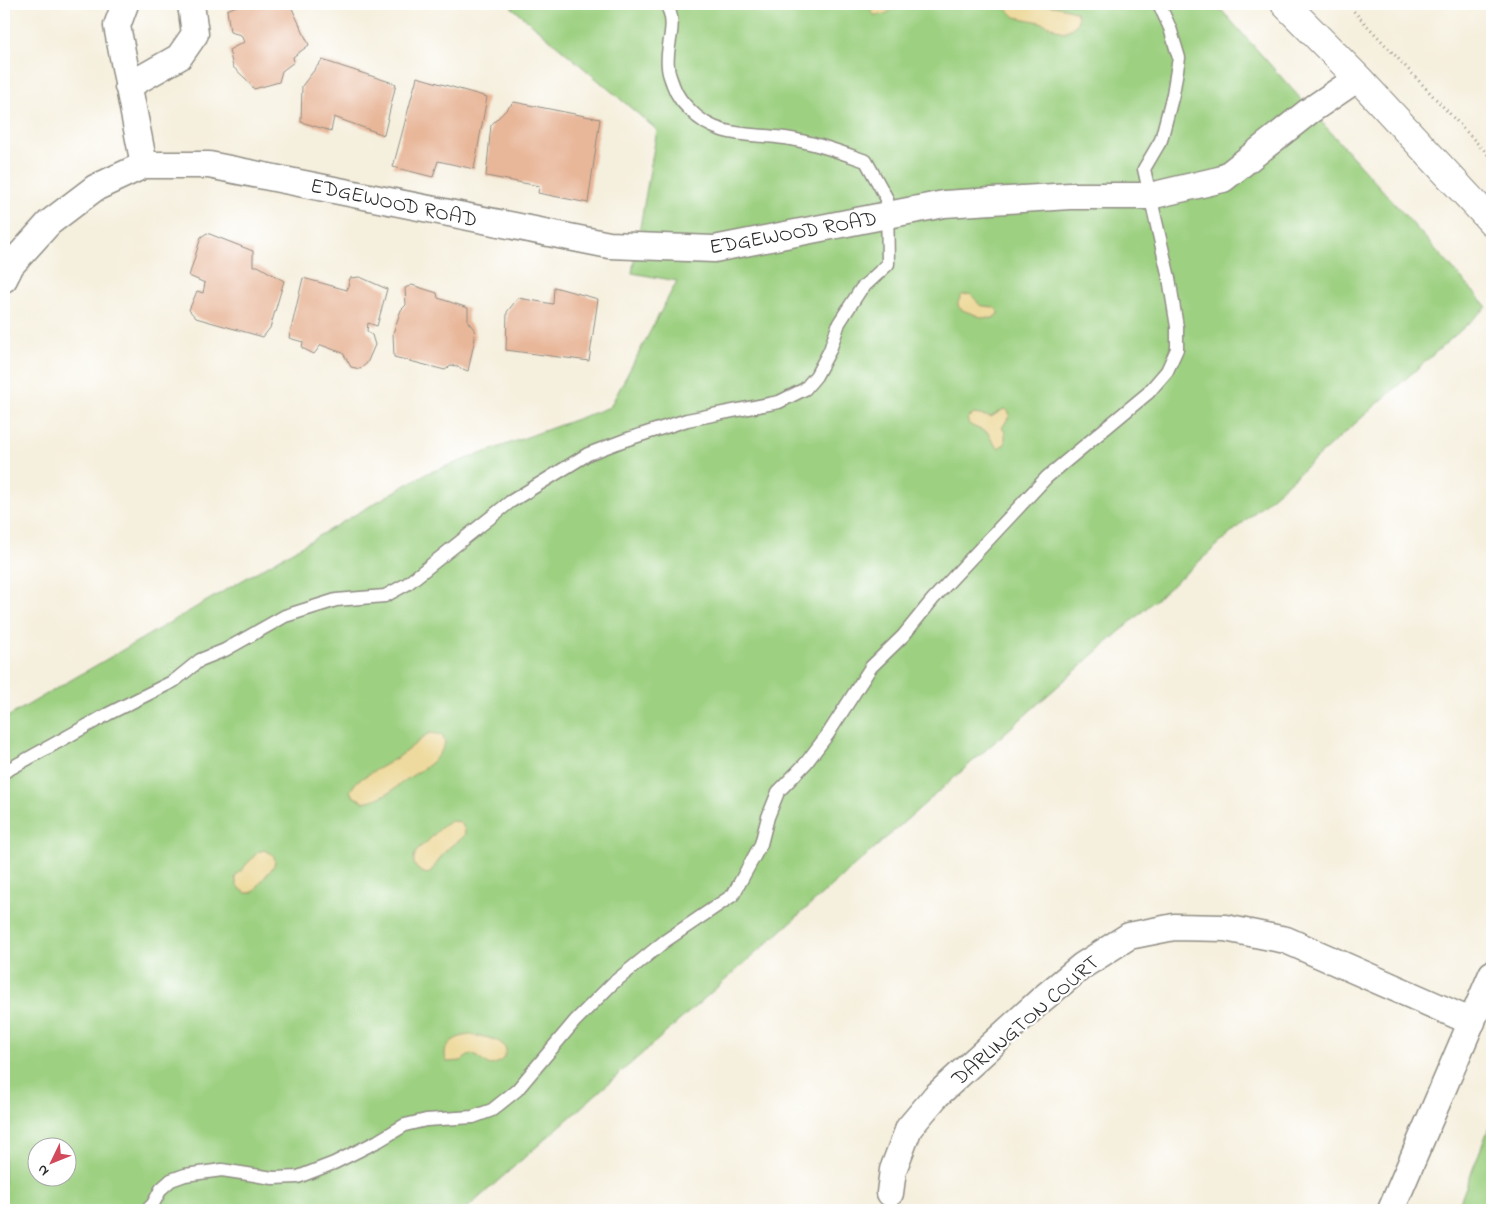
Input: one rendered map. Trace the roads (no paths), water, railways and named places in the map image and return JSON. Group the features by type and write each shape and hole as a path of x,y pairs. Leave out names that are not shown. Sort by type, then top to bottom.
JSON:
{"street":[{"path":"125,4 117,26 144,165"},
{"path":"128,86 179,58 195,34 191,4"},
{"path":"1285,4 1358,78 1492,222"},
{"name":"EDGEWOOD ROAD","path":"4,279 11,265 49,222 95,188 144,165 209,164 609,245 714,249 954,204 1070,196 1150,196 1223,179 1308,112 1358,78"},
{"name":"DARLINGTON COURT","path":"890,1193 893,1170 909,1128 936,1096 1041,1000 1075,972 1129,936 1174,927 1217,928 1286,940 1472,1022"},
{"path":"1391,1210 1492,974"}],"lane":[{"path":"4,772 108,714 174,681 200,660 225,650 285,616 336,600 385,596 407,584 510,502 588,454 688,420 779,402 805,389 816,376 830,350 839,323 861,289 888,264 887,199 866,161 827,148 785,138 723,132 697,117 678,97 668,67 668,48 673,25 670,10 666,4"},
{"path":"147,1210 153,1204 161,1189 171,1180 185,1175 222,1170 273,1178 298,1178 334,1163 405,1125 426,1120 473,1117 492,1110 517,1090 575,1021 612,984 665,941 733,895 761,844 768,817 778,792 806,763 828,734 871,666 903,636 933,599 1047,477 1141,399 1167,371 1177,349 1177,327 1169,278 1144,169 1161,140 1173,94 1179,58 1170,28 1159,4"}]}
